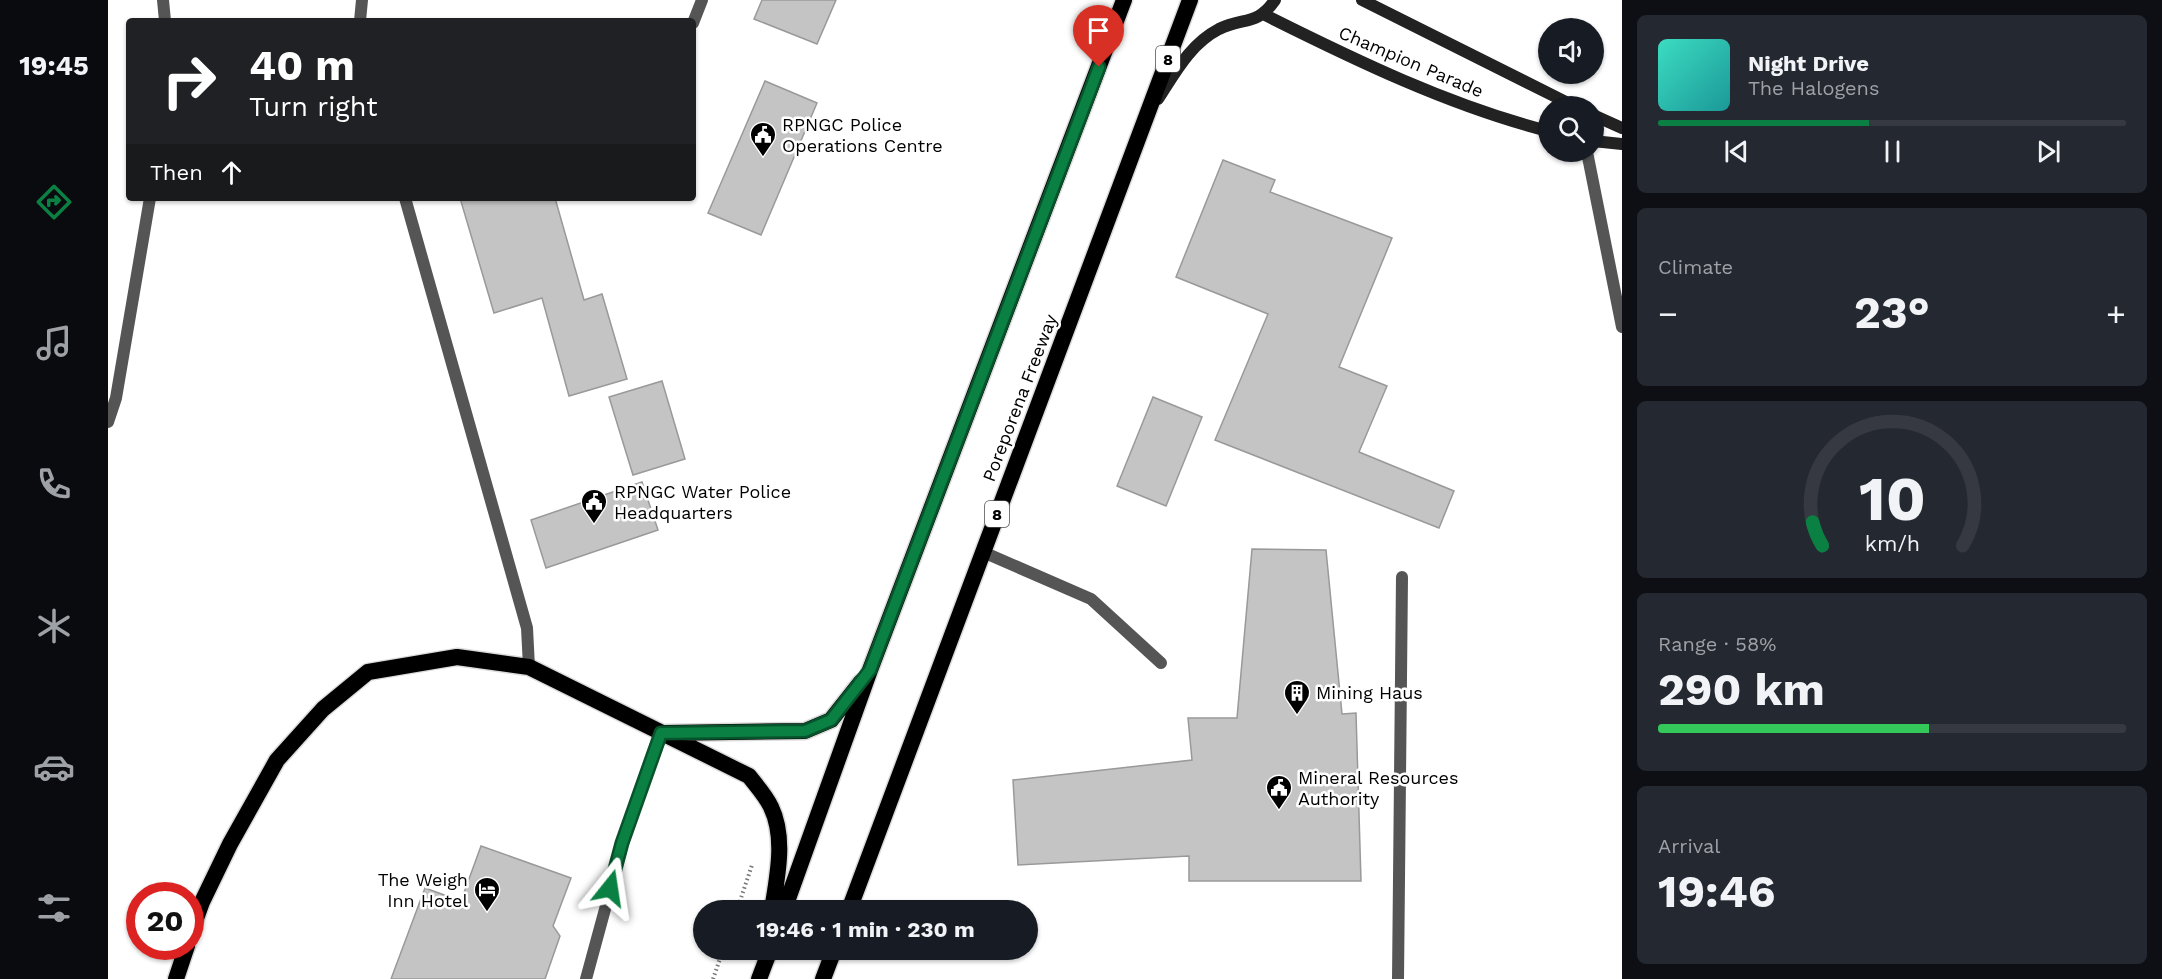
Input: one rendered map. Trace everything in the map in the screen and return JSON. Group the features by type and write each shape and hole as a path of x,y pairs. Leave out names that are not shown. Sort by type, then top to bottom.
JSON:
{"highway":[{"path":"788,900 870,670 1124,0"},
{"name":"Poreporena Freeway","path":"853,900 1190,0"},
{"path":"204,898 230,844 277,760 323,709 368,672 457,657 529,667 749,776 772,807 778,836 779,861 773,900"},
{"path":"661,733 805,731 831,720 870,670"},
{"path":"176,979 182,960"},
{"path":"760,976 763,960"},
{"path":"760,976 766,960"},
{"path":"823,979 830,960"}],"main road":[{"path":"1146,118 1193,47 1219,29 1265,15 1275,0"},
{"name":"Champion Parade","path":"1362,0 1554,96"},
{"name":"Champion Parade","path":"1265,15 1325,45 1462,103 1538,128"},
{"path":"1604,120 1622,128"},
{"path":"1604,142 1622,144"}],"street":[{"path":"163,0 165,18"},
{"path":"360,18 362,0"},
{"path":"695,18 702,0"},
{"path":"1589,162 1622,327"},
{"path":"108,422 116,398 149,201"},
{"path":"406,201 527,628 529,667"},
{"path":"983,552 1091,599 1161,663"},
{"path":"1398,979 1401,577"},
{"path":"586,979 622,843 661,733"}],"path":[{"path":"740,900 754,860"},
{"path":"713,979 720,960"}],"building":[{"path":"762,0 836,0 817,44 754,19"},
{"name":"RPNGC Police Operations Centre","path":"765,81 817,103 761,235 708,213"},
{"path":"1223,160 1275,180 1270,192 1392,238 1339,367 1387,386 1359,452 1454,491 1439,528 1215,440 1268,314 1176,277"},
{"path":"461,201 556,201 584,300 602,294 627,379 569,396 542,298 494,313"},
{"path":"662,381 685,459 633,475 609,397"},
{"path":"1153,397 1202,417 1166,506 1117,486"},
{"name":"RPNGC Water Police Headquarters","path":"642,482 658,530 546,568 531,520"},
{"name":"Mining Haus","path":"1252,549 1326,550 1342,714 1356,713 1361,881 1189,881 1189,856 1018,865 1013,780 1192,760 1188,718 1237,718"},
{"name":"The Weigh Inn Hotel","path":"481,846 571,878 553,926 560,936 545,979 391,979 425,888 461,901"}],"place":[{"name":"RPNGC Police Operations Centre","path":"763,158"},
{"name":"RPNGC Water Police Headquarters","path":"594,525"},
{"name":"Mining Haus","path":"1297,716"},
{"name":"Mineral Resources Authority","path":"1279,811"},
{"name":"The Weigh Inn Hotel","path":"487,913"}],"route":[{"path":"610,888 622,843 661,733 720,730 805,731 831,720 870,670 1099,67"}]}
